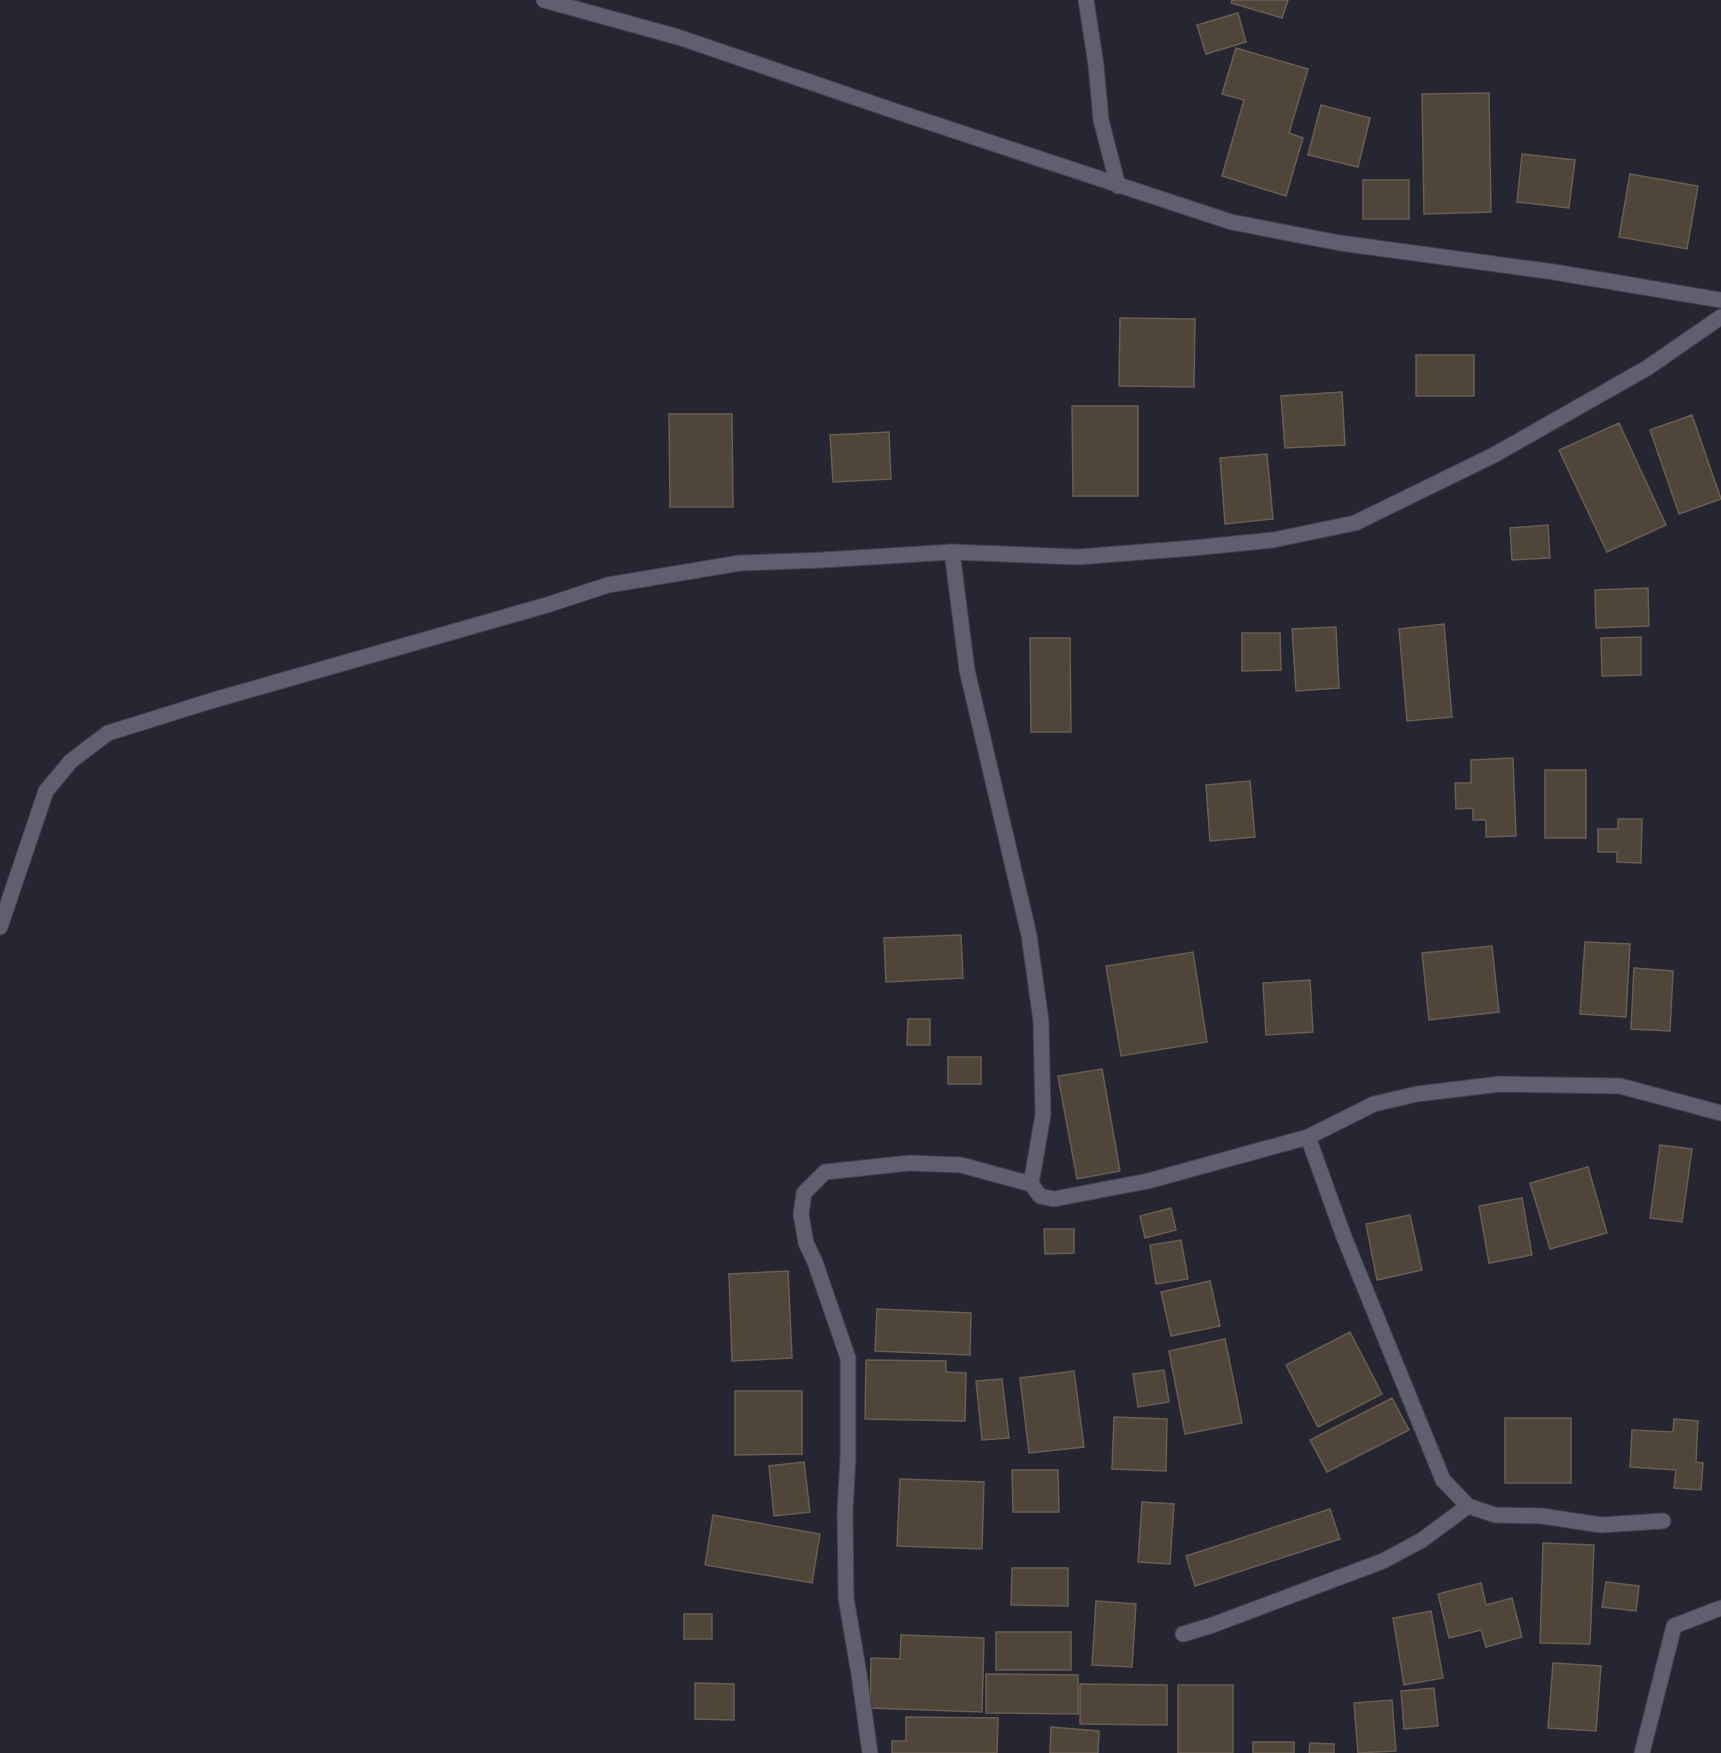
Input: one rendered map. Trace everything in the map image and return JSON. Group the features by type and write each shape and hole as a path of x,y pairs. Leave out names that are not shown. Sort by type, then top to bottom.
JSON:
{"street":[{"path":"544,0 678,36 1118,186 1231,222 1351,244 1554,272 1721,300"},
{"path":"1086,0 1096,65 1101,120 1118,186"},
{"path":"0,927 46,791 71,761 108,733 214,700 547,605 608,585 740,563 952,552 1078,557 1193,548 1273,540 1355,523 1494,455 1647,368 1721,317"},
{"path":"952,552 967,670 1029,935 1041,1021 1043,1115 1031,1184"},
{"path":"870,1753 846,1598 848,1358 815,1262 806,1243 801,1214 804,1192 825,1172 909,1163 961,1165 1031,1184 1040,1196 1053,1199 1148,1181 1308,1137 1374,1104 1417,1094 1500,1084 1620,1086 1721,1113"},
{"path":"1308,1137 1344,1237 1443,1480 1468,1506 1495,1515 1542,1516 1601,1525 1663,1521"},
{"path":"1183,1634 1383,1561 1422,1540 1468,1506"},
{"path":"1642,1753 1674,1626 1721,1608"}],"building":[{"path":"1232,0 1288,0 1282,18 1231,3"},
{"path":"1238,13 1246,42 1206,54 1197,25"},
{"path":"1236,48 1308,69 1289,133 1303,138 1286,196 1222,176 1244,100 1222,94"},
{"path":"1489,93 1491,212 1424,214 1422,94"},
{"path":"1321,105 1370,118 1358,167 1308,155"},
{"path":"1522,154 1575,160 1569,208 1517,202"},
{"path":"1630,174 1698,186 1687,249 1619,237"},
{"path":"1363,180 1409,180 1409,219 1363,219"},
{"path":"1120,318 1195,319 1194,387 1119,386"},
{"path":"1416,355 1474,355 1474,396 1416,396"},
{"path":"1342,392 1345,445 1285,448 1281,396"},
{"path":"1072,406 1138,406 1138,496 1073,496"},
{"path":"669,414 732,414 733,507 670,507"},
{"path":"1692,415 1721,499 1679,514 1650,430"},
{"path":"1619,423 1666,525 1607,552 1559,450"},
{"path":"889,432 891,479 833,482 830,435"},
{"path":"1267,454 1273,519 1225,524 1220,458"},
{"path":"1548,525 1550,558 1512,560 1510,528"},
{"path":"1648,588 1649,626 1596,628 1595,590"},
{"path":"1444,624 1452,717 1407,721 1399,629"},
{"path":"1336,627 1339,688 1296,691 1292,629"},
{"path":"1242,633 1280,633 1281,670 1242,671"},
{"path":"1641,637 1641,675 1602,676 1601,638"},
{"path":"1030,638 1070,638 1071,732 1031,732"},
{"path":"1513,758 1516,836 1486,837 1486,820 1473,820 1473,808 1456,809 1455,783 1471,783 1471,760"},
{"path":"1545,770 1586,770 1586,838 1545,838"},
{"path":"1250,781 1255,837 1210,841 1206,785"},
{"path":"1618,819 1642,819 1641,863 1617,862 1617,852 1598,852 1598,829 1618,829"},
{"path":"961,935 963,978 886,982 884,938"},
{"path":"1585,942 1630,944 1626,1017 1580,1014"},
{"path":"1492,946 1499,1012 1429,1020 1422,953"},
{"path":"1193,952 1207,1042 1121,1056 1106,966"},
{"path":"1634,968 1673,971 1670,1031 1631,1029"},
{"path":"1310,980 1313,1032 1266,1035 1263,983"},
{"path":"908,1019 930,1019 930,1045 907,1045"},
{"path":"948,1057 981,1057 981,1084 948,1084"},
{"path":"1102,1069 1120,1171 1077,1179 1058,1076"},
{"path":"1660,1145 1692,1149 1682,1222 1650,1218"},
{"path":"1588,1167 1607,1233 1550,1249 1530,1183"},
{"path":"1522,1198 1532,1255 1489,1263 1479,1206"},
{"path":"1171,1208 1176,1230 1145,1238 1140,1216"},
{"path":"1410,1215 1422,1270 1377,1280 1366,1224"},
{"path":"1044,1229 1074,1229 1074,1253 1045,1254"},
{"path":"1181,1240 1188,1279 1156,1284 1150,1245"},
{"path":"788,1271 792,1358 732,1361 729,1274"},
{"path":"1210,1281 1220,1326 1171,1336 1161,1292"},
{"path":"877,1309 971,1313 970,1355 875,1351"},
{"path":"1350,1332 1382,1394 1318,1427 1286,1365"},
{"path":"1225,1339 1242,1423 1185,1434 1169,1351"},
{"path":"866,1360 946,1361 946,1372 966,1373 965,1421 865,1419"},
{"path":"1164,1370 1169,1402 1138,1407 1133,1374"},
{"path":"1074,1371 1084,1447 1029,1453 1020,1378"},
{"path":"1002,1379 1009,1438 982,1440 976,1381"},
{"path":"735,1391 802,1391 802,1454 735,1455"},
{"path":"1392,1398 1409,1430 1327,1472 1310,1440"},
{"path":"1114,1417 1167,1419 1166,1471 1112,1469"},
{"path":"1505,1418 1571,1418 1571,1483 1505,1483"},
{"path":"1674,1419 1698,1421 1696,1462 1703,1463 1701,1490 1674,1488 1676,1470 1630,1467 1632,1430 1673,1432"},
{"path":"804,1462 810,1512 774,1516 769,1466"},
{"path":"1012,1470 1058,1470 1059,1512 1013,1512"},
{"path":"900,1479 984,1482 982,1549 897,1546"},
{"path":"1142,1502 1174,1504 1170,1564 1138,1562"},
{"path":"1330,1509 1340,1539 1195,1586 1186,1556"},
{"path":"713,1515 820,1534 812,1583 705,1565"},
{"path":"1543,1543 1594,1545 1590,1644 1540,1643"},
{"path":"1012,1568 1068,1568 1068,1606 1011,1605"},
{"path":"1606,1582 1639,1586 1636,1611 1602,1607"},
{"path":"1481,1583 1486,1605 1512,1598 1522,1637 1486,1647 1481,1630 1449,1638 1438,1594"},
{"path":"1096,1601 1136,1604 1132,1667 1092,1665"},
{"path":"1431,1611 1443,1678 1404,1685 1393,1618"},
{"path":"684,1614 712,1614 712,1639 684,1639"},
{"path":"996,1632 1071,1632 1071,1670 996,1670"},
{"path":"901,1635 984,1638 982,1712 870,1708 871,1658 900,1659"},
{"path":"1553,1663 1601,1666 1596,1731 1548,1728"},
{"path":"986,1674 1078,1675 1078,1714 986,1713"},
{"path":"695,1683 734,1684 734,1720 695,1719"},
{"path":"1080,1684 1167,1685 1167,1725 1080,1724"},
{"path":"1178,1685 1233,1685 1233,1753 1178,1753"},
{"path":"1434,1688 1438,1726 1404,1729 1401,1691"},
{"path":"1392,1700 1396,1751 1358,1753 1354,1703"},
{"path":"906,1717 998,1718 997,1753 892,1753 892,1741 906,1741"},
{"path":"1051,1727 1099,1731 1098,1753 1050,1753"},
{"path":"1253,1742 1294,1742 1294,1753 1253,1753"},
{"path":"1310,1743 1334,1744 1334,1753 1309,1753"}]}
